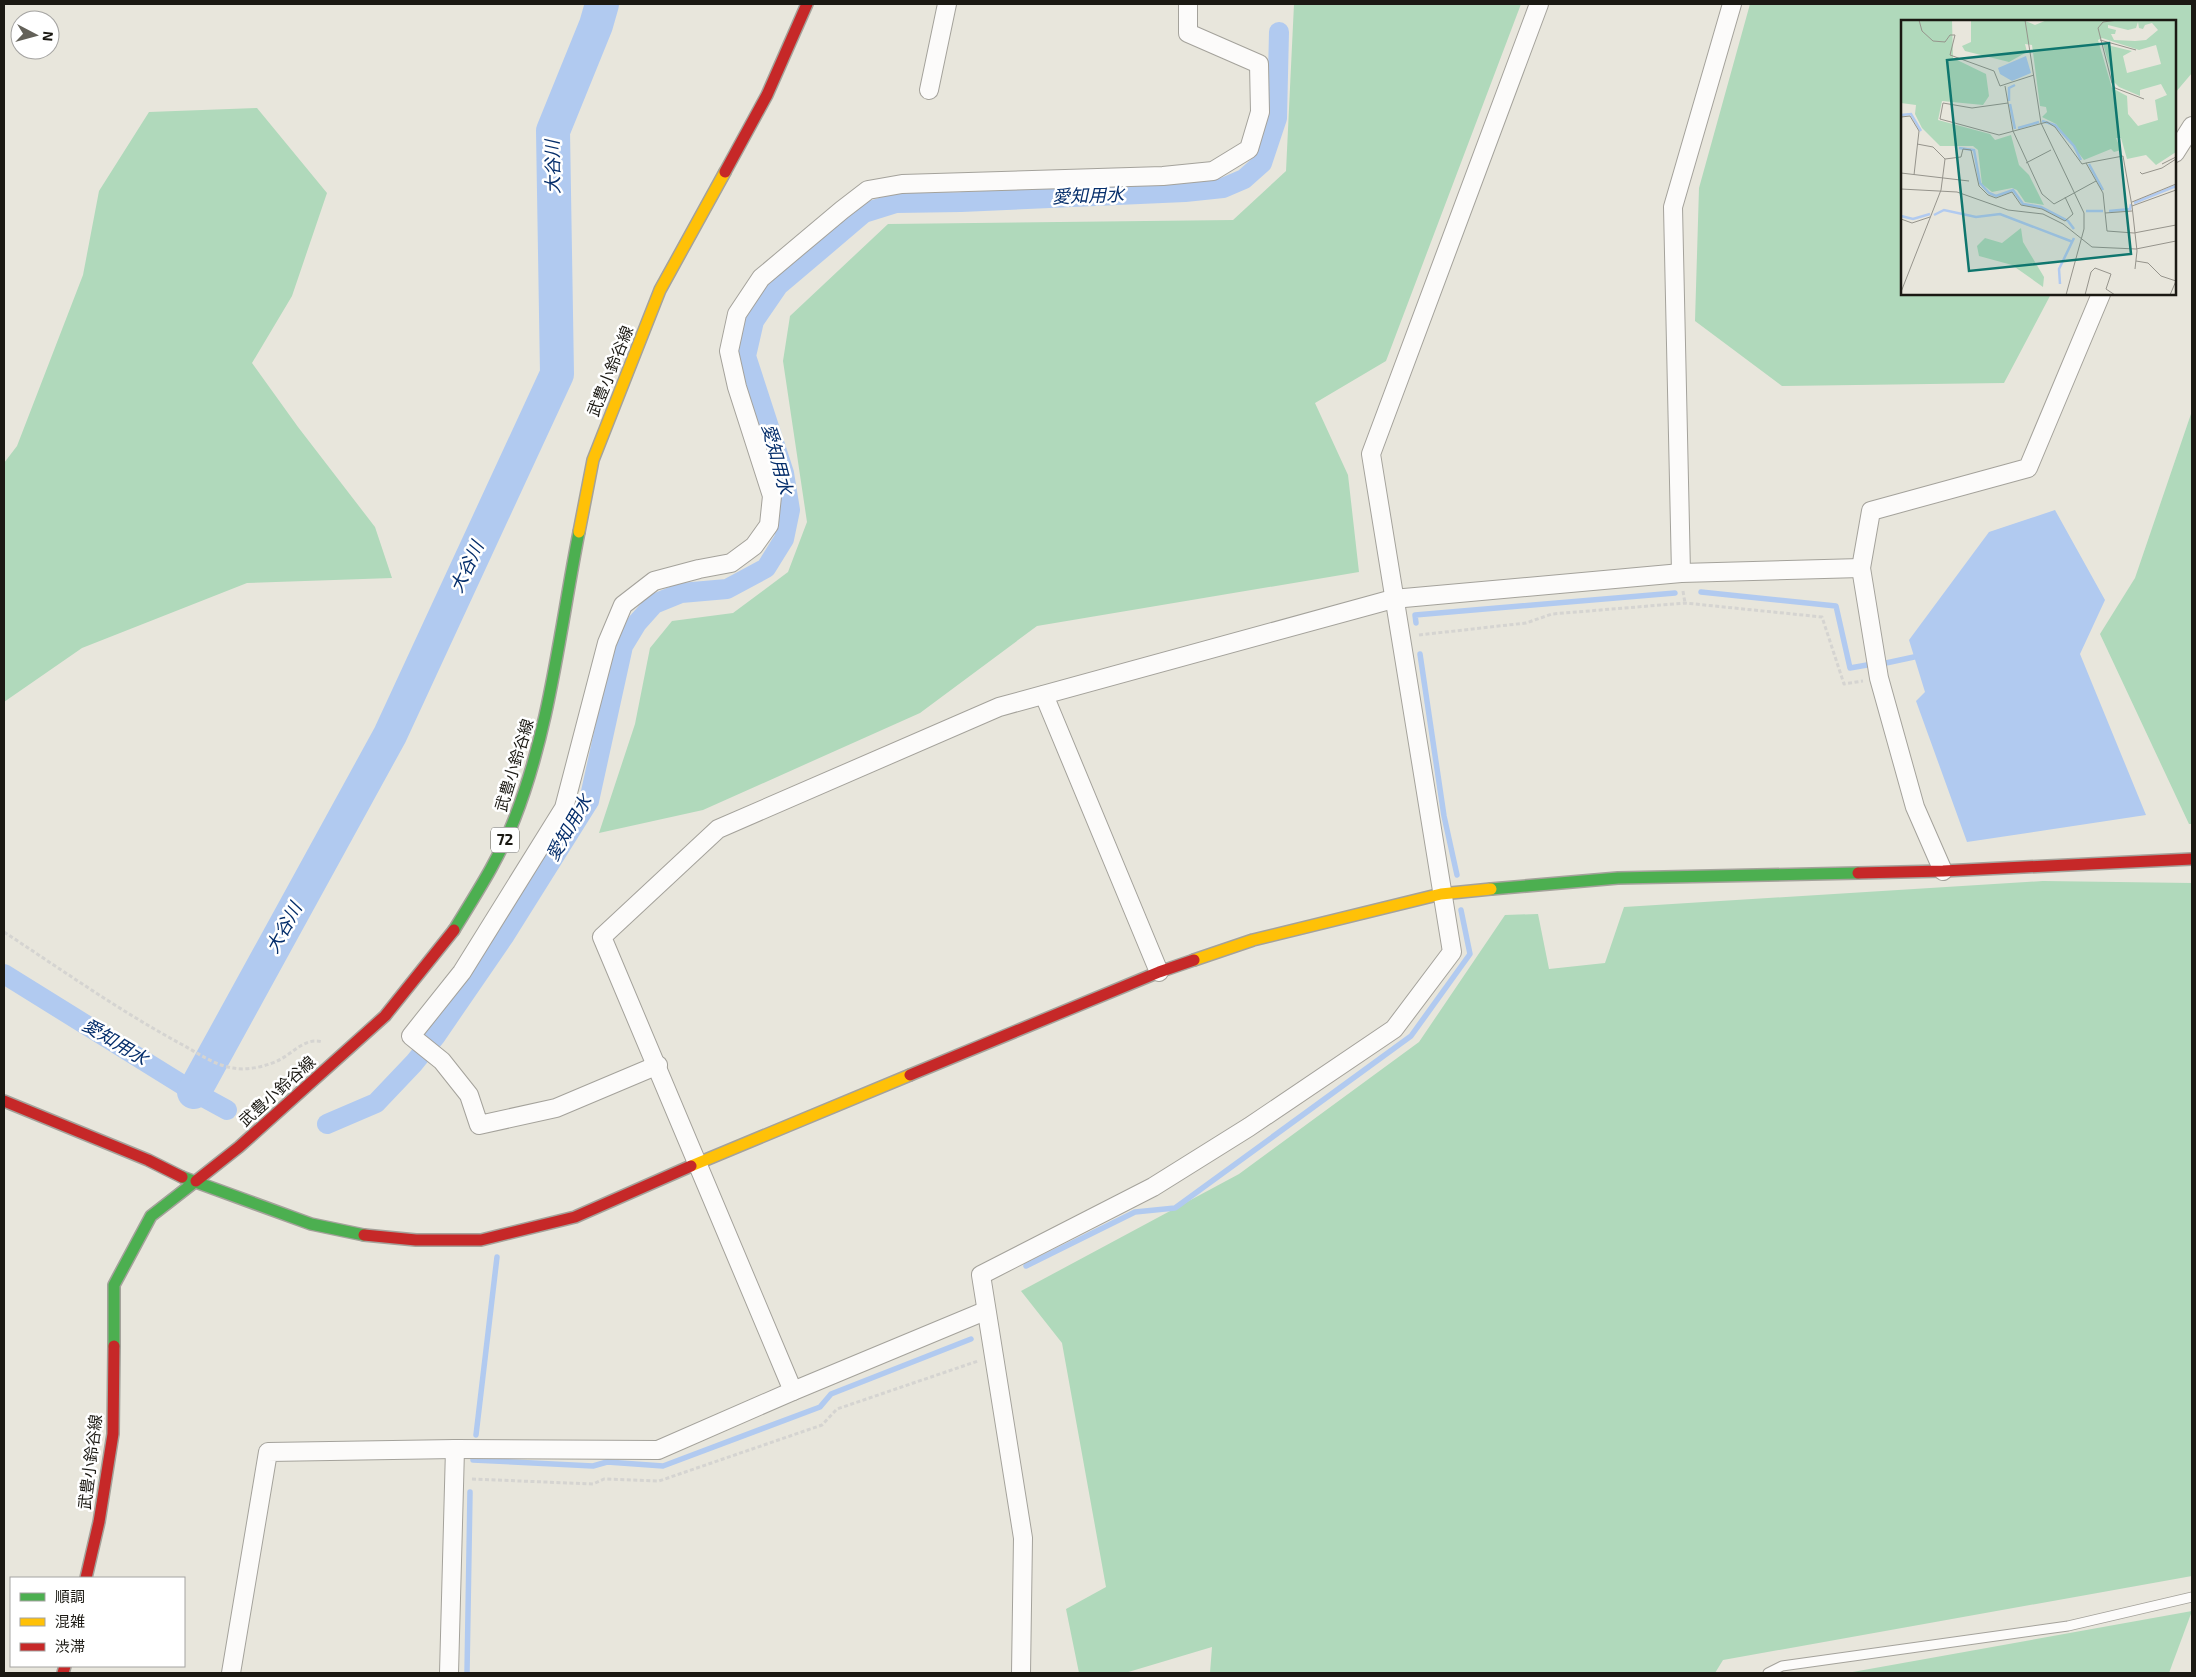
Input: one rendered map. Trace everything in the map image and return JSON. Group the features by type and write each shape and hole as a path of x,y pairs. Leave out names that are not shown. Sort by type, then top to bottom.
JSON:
{"street":[{"name":"武豊小鈴谷線","path":"86,1577 99,1522 113,1434 114,1285 151,1216 239,1147 385,1016 452,934 492,869 514,821 527,784 548,702 593,460 660,290 767,95 807,4"},
{"path":"929,90 946,4"},
{"path":"658,1065 556,1108 479,1125 469,1095 436,1056 411,1036 462,972 564,808 606,643 623,605 654,581 731,563 754,546 769,525 772,496 737,387 729,351 737,314 761,278 868,190 902,184 1163,176 1213,172 1249,149 1260,112 1259,64 1188,33 1188,4"},
{"path":"1021,1673 1023,1538 985,1311 981,1275 1153,1187 1249,1127 1394,1029 1452,952 1393,599 1371,454 1539,4"},
{"path":"1681,573 1673,207 1732,4"},
{"path":"2176,151 2192,126"},
{"path":"1943,871 1915,807 1879,678 1861,568 1871,511 2028,468 2101,295"},
{"path":"793,1391 658,1065 602,937 718,829 999,707 1393,599 1681,573 1861,568"},
{"path":"1044,695 1159,972"},
{"path":"4,1101 148,1160 193,1182 311,1224 362,1236 416,1240 481,1240 575,1217 697,1163 1159,972 1253,940 1441,894 1618,878 1943,871 2192,859"},
{"path":"231,1673 268,1452 455,1449 658,1450 985,1311"},
{"path":"449,1673 455,1449"}],"lane":[{"path":"1768,1673 1782,1666 2068,1626 2192,1598"}],"path":[{"path":"1400,637 1526,623 1552,614 1684,603 1822,617 1844,684 1879,678"},
{"path":"4,932 162,1034 218,1064 235,1068 258,1067 280,1060 304,1044 316,1040 323,1042 338,1058"}],"green space":[{"path":"1294,4 1521,4 1386,361 1315,403 1348,475 1359,572 1037,626 920,713 703,810 599,833 635,724 650,648 672,621 733,613 788,572 807,522 783,361 790,316 888,224 1233,220 1286,171"},
{"path":"1750,4 2192,4 2192,73 2176,92 2176,20 1901,20 1901,295 2050,295 2004,383 1782,386 1695,321 1699,188"},
{"path":"257,108 327,193 292,296 252,363 298,427 375,527 392,578 247,583 82,648 4,702 4,463 17,446 83,275 99,191 149,112"},
{"path":"2192,411 2192,824 2189,824 2100,634 2135,578"},
{"path":"2043,881 2192,883 2192,1576 1723,1660 1715,1673 1210,1673 1212,1647 1125,1673 1079,1673 1066,1609 1106,1587 1062,1343 1021,1291 1239,1174 1419,1042 1505,915 1538,914 1549,969 1605,963 1624,907"},
{"path":"2192,1611 2169,1673 1847,1673"}],"water":[{"path":"2055,510 2105,600 2080,654 2146,815 1967,842 1916,701 1925,692 1909,640 1989,532"}],"waterway":[{"name":"大谷川","path":"194,1092 390,735 557,374 553,131 596,25 602,4"},
{"name":"愛知用水","path":"327,1124 376,1103 414,1063 435,1037 505,935 589,801 623,646 637,623 654,604 681,593 727,589 766,568 784,539 790,510 784,473 746,356 754,321 778,286 864,213 896,203 1185,192 1223,188 1244,179 1262,163 1277,118 1279,32"},
{"path":"1701,592 1836,606 1850,668 1867,665"},
{"path":"1416,623 1415,615 1675,593"},
{"path":"1420,654 1444,816 1457,875"},
{"path":"1886,663 1914,657"},
{"path":"1026,1266 1135,1212 1175,1208 1411,1036 1470,954 1461,910"},
{"name":"愛知用水","path":"4,974 194,1092 227,1110"},
{"path":"476,1435 497,1257"},
{"path":"473,1460 593,1466 607,1462 663,1466 820,1407 831,1394 971,1339"},
{"path":"467,1673 470,1492"}],"traffic: fast":[{"path":"454,930 501,849 514,820 537,750 553,678 579,532"},
{"path":"1491,889 1618,878 1858,873"},
{"path":"182,1177 311,1224 364,1235"},
{"path":"114,1346 114,1285 151,1216 196,1181"}],"traffic: slow":[{"path":"579,532 593,460 660,290 725,172"},
{"path":"1194,960 1253,940 1441,894 1491,889"},
{"path":"691,1166 910,1075"}],"traffic: jam":[{"path":"725,172 767,95 807,4"},
{"path":"1858,873 1943,871 2192,859"},
{"path":"196,1181 239,1147 385,1016 454,930"},
{"path":"910,1075 1159,972 1194,960"},
{"path":"4,1101 148,1160 182,1177"},
{"path":"364,1235 416,1240 481,1240 575,1217 691,1166"},
{"path":"86,1577 99,1522 113,1434 114,1346"},
{"path":"63,1673 65,1667"}]}
